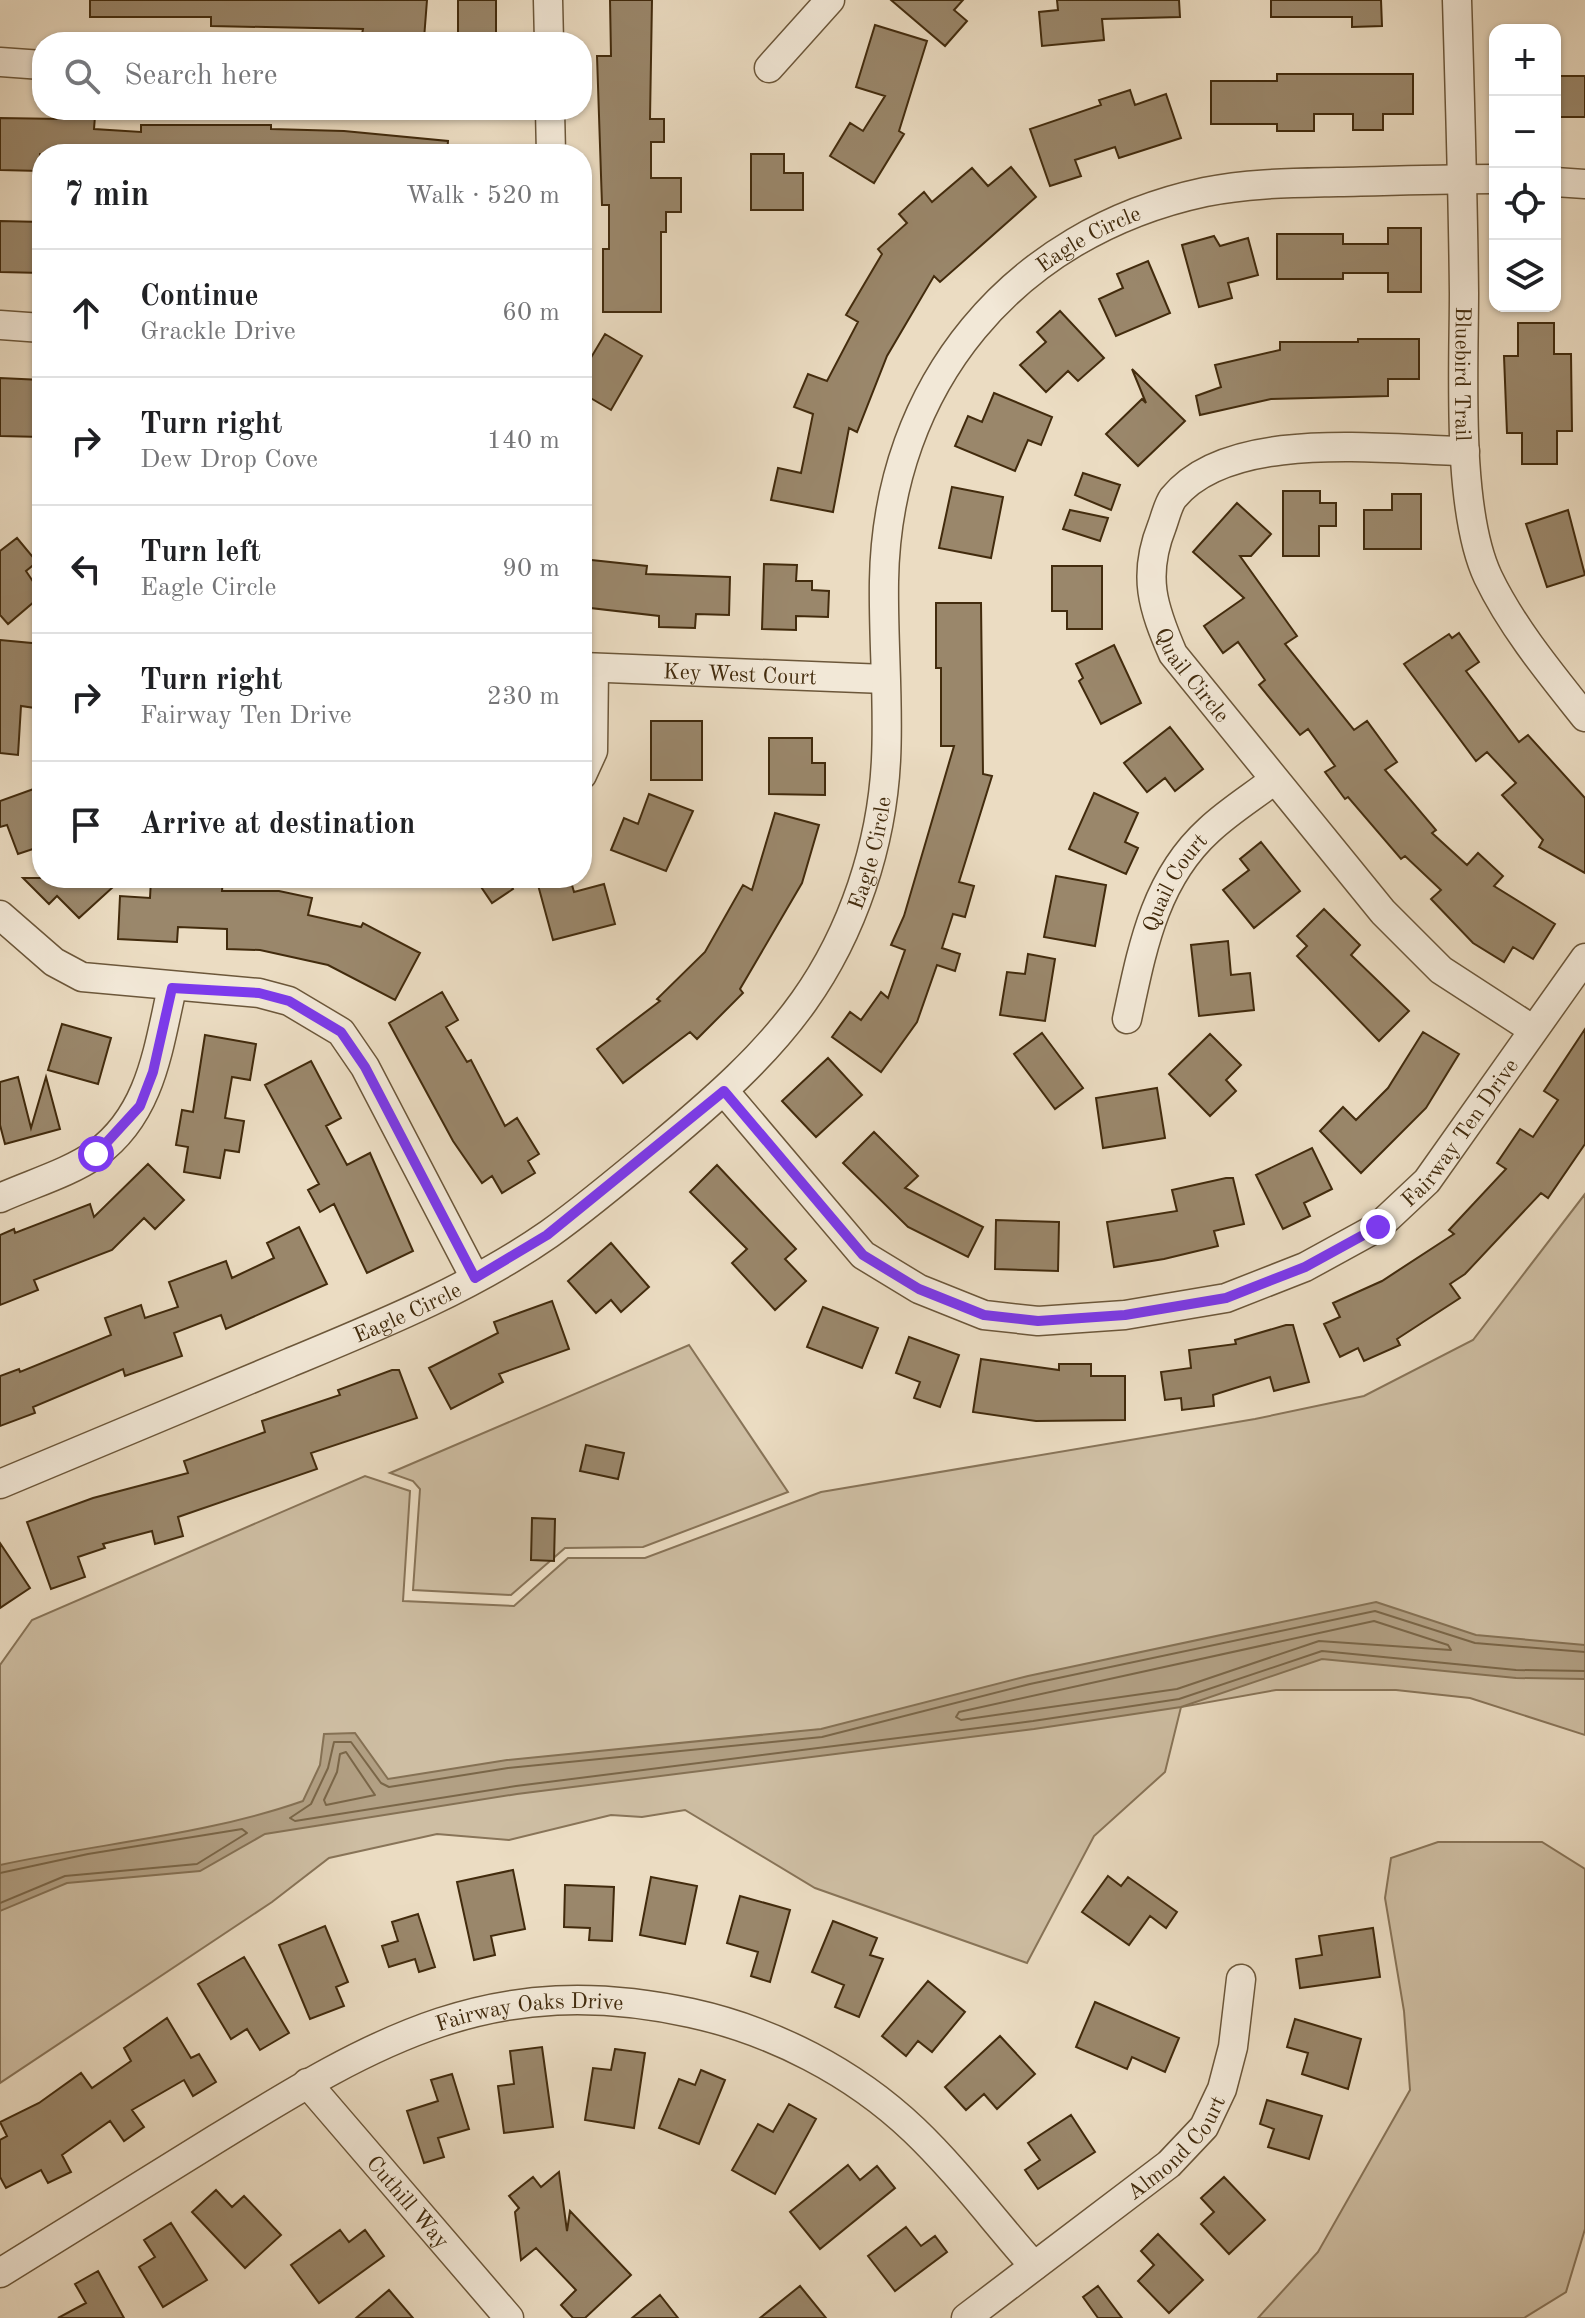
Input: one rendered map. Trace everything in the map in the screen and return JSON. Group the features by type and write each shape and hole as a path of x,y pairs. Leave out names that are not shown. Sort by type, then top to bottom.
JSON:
{"street":[{"path":"548,0 549,32"},
{"path":"769,68 830,0"},
{"name":"Bluebird Trail","path":"1457,0 1463,179 1465,451 1475,530 1487,575 1525,637 1585,717"},
{"path":"0,62 32,64"},
{"path":"550,120 551,144"},
{"name":"Eagle Circle","path":"0,1484 397,1317 475,1278 547,1235 724,1091 777,1036 806,998 831,957 869,865 882,809 886,759 887,538 892,493 904,451 921,409 948,361 980,319 1019,280 1058,251 1095,231 1146,207 1208,191 1265,183 1489,179"},
{"path":"1561,182 1585,184"},
{"path":"0,325 32,327"},
{"name":"Quail Circle","path":"1465,451 1283,448 1241,456 1204,473 1173,499 1150,569 1154,610 1173,654 1273,781 1383,912 1441,970 1532,1029"},
{"name":"Key West Court","path":"592,667 885,679"},
{"name":"Quail Court","path":"1127,1019 1146,930 1171,875 1208,830 1273,781"},
{"path":"0,915 54,962 82,977 172,988 259,993 289,1001 341,1032 365,1067 475,1278"},
{"name":"Fairway Ten Drive","path":"724,1091 863,1255 919,1289 984,1315 1038,1321 1110,1316 1226,1298 1305,1267 1378,1227 1427,1181 1585,958"},
{"path":"0,1198 96,1154 133,1116 153,1072 172,988"},
{"name":"Almond Court","path":"1034,2266 1169,2164 1204,2127 1222,2089 1233,2047 1241,1979"},
{"name":"Fairway Oaks Drive","path":"0,2273 307,2083 373,2047 419,2029 527,2002 587,1998 646,2003 706,2016 757,2030 807,2055 862,2089 914,2130 1034,2266"},
{"name":"Cuthill Way","path":"307,2083 509,2318"},
{"path":"966,2318 1034,2266"}],"shaded area":[{"path":"1585,1194 1585,1735 1470,1698 1396,1690 1276,1690 1181,1707 1165,1772 1094,1836 1027,1963 815,1888 685,1810 642,1817 611,1815 509,1840 437,1834 329,1858 272,1902 0,2083 0,1665 32,1620 365,1476 410,1491 403,1601 514,1606 568,1558 645,1558 821,1492 1255,1419 1364,1396 1473,1340"},
{"path":"689,1345 788,1492 643,1547 565,1548 511,1595 413,1590 420,1489 413,1481 390,1473"},
{"path":"1438,1842 1542,1842 1585,1869 1585,2229 1566,2292 1524,2318 1258,2318 1318,2252 1410,2090 1404,2011 1385,1898 1391,1858"}],"water":[{"path":"1376,1602 1476,1635 1585,1645 1585,1679 1516,1678 1322,1659 1181,1707 1034,1729 517,1794 265,1834 200,1871 67,1883 0,1911 0,1865 229,1822 303,1801 320,1765 324,1734 355,1733 388,1779 507,1760 821,1729 1028,1676"}],"building":[{"path":"90,0 427,0 425,32 211,26 211,17 90,17"},
{"path":"458,0 496,0 496,32 458,32"},
{"path":"610,0 652,0 650,119 664,119 664,142 651,142 651,178 681,178 681,212 666,212 666,232 661,232 661,312 603,312 603,249 609,249 609,205 602,205 597,56 611,56"},
{"path":"891,0 963,0 954,10 967,21 945,46"},
{"path":"1057,0 1179,0 1180,17 1102,19 1104,40 1042,46 1039,12 1058,10"},
{"path":"1271,0 1381,0 1382,26 1352,27 1352,17 1271,17"},
{"path":"875,25 927,41 899,131 904,134 874,183 830,156 850,123 863,131 885,96 856,87"},
{"path":"1277,74 1413,74 1413,114 1383,114 1383,130 1353,130 1353,114 1314,114 1314,131 1277,131 1277,124 1211,124 1211,81 1277,81"},
{"path":"1561,76 1585,76 1585,117 1561,117"},
{"path":"1130,90 1135,105 1166,94 1181,138 1119,158 1115,147 1075,160 1081,176 1050,186 1030,129 1101,105 1099,100"},
{"path":"0,118 95,120 94,129 141,132 141,125 271,125 271,129 344,131 448,141 448,144 32,144 32,171 0,170"},
{"path":"751,154 784,154 784,173 803,173 803,210 751,210"},
{"path":"1011,167 1036,197 940,282 934,276 887,356 857,432 849,428 833,512 771,500 778,468 801,473 813,414 794,407 808,374 827,381 858,322 846,315 882,254 878,249 907,223 899,214 924,192 932,202 972,168 988,186"},
{"path":"0,221 32,222 32,273 0,272"},
{"path":"1388,228 1421,228 1421,292 1388,292 1388,273 1343,273 1343,279 1277,279 1277,234 1343,234 1343,244 1388,244"},
{"path":"1214,236 1220,246 1248,238 1258,275 1228,283 1232,298 1199,307 1182,245"},
{"path":"1148,261 1170,313 1116,336 1099,299 1123,288 1117,274"},
{"path":"1060,311 1104,358 1078,381 1068,371 1046,392 1020,365 1046,342 1037,332"},
{"path":"1518,323 1554,323 1554,354 1571,354 1572,431 1557,431 1557,464 1522,464 1522,433 1507,433 1504,356 1518,356"},
{"path":"605,334 642,356 611,410 592,399 592,356"},
{"path":"1358,339 1419,339 1419,379 1388,379 1388,396 1271,399 1200,415 1196,396 1221,387 1215,365 1280,350 1280,342 1358,342"},
{"path":"1132,369 1185,421 1138,466 1106,434 1142,399 1146,403"},
{"path":"0,378 32,380 32,437 0,436"},
{"path":"994,393 1052,417 1041,445 1028,440 1015,471 955,446 968,416 982,422"},
{"path":"1083,473 1120,485 1111,510 1075,495"},
{"path":"952,487 1003,497 991,558 939,548"},
{"path":"1283,491 1320,491 1320,503 1336,503 1336,526 1319,526 1319,556 1283,556"},
{"path":"1392,494 1421,494 1421,549 1364,549 1364,510 1392,510"},
{"path":"1237,503 1271,534 1251,556 1240,556 1297,636 1285,644 1354,730 1367,721 1397,762 1385,770 1436,830 1432,833 1467,865 1478,853 1503,876 1494,886 1555,924 1533,959 1513,947 1504,962 1473,943 1431,899 1441,890 1405,856 1401,859 1348,797 1345,799 1325,772 1335,766 1308,729 1300,735 1259,685 1265,680 1238,642 1223,653 1204,626 1244,598 1193,552"},
{"path":"1070,510 1108,518 1100,541 1063,529"},
{"path":"1568,510 1585,575 1547,587 1526,524"},
{"path":"17,538 32,556 32,566 26,571 32,580 32,604 8,624 0,615 0,551"},
{"path":"592,560 647,566 646,574 730,577 729,615 696,614 695,628 659,627 659,616 592,608"},
{"path":"764,564 797,565 796,581 812,581 812,590 829,591 828,617 796,616 796,630 762,629"},
{"path":"1052,566 1102,566 1102,629 1067,629 1067,611 1052,611"},
{"path":"936,603 981,603 983,774 992,776 959,882 974,886 965,917 953,914 942,948 960,954 955,971 937,965 917,1022 881,1072 832,1037 850,1012 861,1020 881,992 888,998 905,950 891,945 904,916 954,746 941,746 941,668 936,668"},
{"path":"1459,633 1479,662 1466,671 1519,742 1528,735 1585,798 1585,873 1539,847 1543,840 1502,795 1516,783 1487,752 1476,761 1404,664 1449,634 1452,638"},
{"path":"0,640 32,643 32,708 21,706 18,755 0,753"},
{"path":"1114,645 1141,703 1101,724 1079,681 1083,678 1076,664"},
{"path":"651,721 702,721 702,780 651,780"},
{"path":"1170,727 1203,769 1175,791 1165,778 1147,792 1124,763"},
{"path":"769,738 812,738 812,763 825,763 825,795 769,794"},
{"path":"32,790 32,849 18,854 7,825 0,827 0,801"},
{"path":"1094,793 1138,813 1125,842 1138,848 1126,874 1069,849"},
{"path":"649,794 693,811 666,871 611,850 624,818 638,824"},
{"path":"775,813 819,825 802,883 740,989 743,993 697,1039 690,1032 623,1083 597,1049 660,1001 657,999 705,952 743,885 752,890"},
{"path":"1261,842 1300,891 1254,928 1223,890 1249,870 1240,859"},
{"path":"1056,876 1106,885 1095,946 1044,937"},
{"path":"23,878 32,878 32,887"},
{"path":"604,884 615,924 553,940 539,888 573,888 574,892"},
{"path":"33,888 112,888 79,918 57,896 49,904"},
{"path":"151,888 279,891 312,898 308,915 361,927 363,923 420,953 395,1000 328,965 260,950 227,949 227,929 178,927 177,942 118,939 120,896 150,898"},
{"path":"482,888 512,888 513,889 492,903"},
{"path":"1324,909 1360,945 1351,955 1409,1011 1379,1041 1297,956 1307,946 1297,936"},
{"path":"1228,941 1231,975 1250,973 1254,1010 1199,1016 1191,945"},
{"path":"1028,954 1055,959 1045,1021 1000,1015 1007,972 1025,974"},
{"path":"442,992 458,1020 446,1027 467,1062 471,1060 505,1126 517,1118 539,1154 528,1161 535,1173 502,1193 492,1176 482,1183 453,1141 389,1023"},
{"path":"62,1024 111,1038 98,1084 48,1070"},
{"path":"1585,1029 1585,1144 1548,1198 1541,1193 1465,1274 1450,1284 1460,1298 1397,1339 1400,1345 1364,1361 1358,1348 1340,1357 1324,1324 1340,1317 1333,1303 1382,1281 1454,1234 1449,1230 1506,1169 1497,1163 1520,1129 1533,1137 1558,1100 1544,1091"},
{"path":"1423,1032 1459,1054 1426,1108 1361,1173 1320,1131 1343,1107 1356,1120 1388,1088"},
{"path":"1042,1033 1083,1088 1055,1109 1014,1054"},
{"path":"1210,1034 1241,1065 1226,1080 1236,1091 1210,1116 1169,1074"},
{"path":"205,1035 256,1044 250,1080 232,1077 225,1118 244,1121 239,1152 225,1150 220,1178 184,1172 188,1147 176,1145 182,1110 193,1112"},
{"path":"828,1058 862,1095 816,1137 782,1101"},
{"path":"311,1061 341,1118 326,1126 347,1165 370,1153 413,1251 367,1273 334,1204 320,1212 308,1190 319,1184 265,1085"},
{"path":"18,1077 31,1128 46,1077 60,1129 5,1144 0,1125 0,1082"},
{"path":"1157,1088 1165,1138 1103,1148 1096,1098"},
{"path":"874,1132 918,1176 905,1188 983,1227 968,1257 908,1227 843,1163"},
{"path":"1312,1148 1332,1189 1304,1203 1310,1216 1283,1229 1256,1175"},
{"path":"148,1164 184,1200 155,1229 144,1218 112,1250 34,1280 38,1290 0,1305 0,1235 14,1229 15,1233 90,1204 94,1217"},
{"path":"717,1165 796,1249 785,1259 806,1281 775,1310 732,1263 747,1249 690,1192"},
{"path":"1233,1178 1244,1224 1214,1231 1218,1246 1114,1267 1107,1222 1177,1211 1172,1190"},
{"path":"996,1220 1059,1222 1058,1271 995,1269"},
{"path":"299,1227 327,1284 226,1329 221,1315 174,1333 182,1356 125,1376 123,1369 33,1407 35,1413 0,1426 0,1376 19,1369 20,1372 111,1335 105,1318 141,1305 145,1318 178,1307 169,1282 226,1261 232,1278 274,1258 267,1243"},
{"path":"611,1243 649,1287 621,1312 611,1300 596,1313 568,1281"},
{"path":"552,1301 569,1349 499,1374 503,1382 451,1409 429,1368 498,1333 494,1322"},
{"path":"823,1307 878,1328 862,1368 807,1347"},
{"path":"1293,1325 1309,1382 1274,1391 1270,1377 1213,1395 1214,1406 1182,1410 1181,1398 1165,1400 1161,1372 1191,1368 1189,1350 1236,1344 1235,1340"},
{"path":"909,1337 959,1355 940,1407 914,1398 920,1382 896,1373"},
{"path":"981,1359 1059,1370 1059,1364 1091,1364 1091,1376 1125,1376 1125,1420 1036,1421 973,1412"},
{"path":"399,1370 417,1418 311,1453 317,1469 178,1517 183,1536 155,1544 152,1531 103,1544 105,1548 78,1557 85,1577 51,1589 27,1522 93,1498 188,1473 184,1461 265,1432 262,1421 340,1395 338,1390"},
{"path":"586,1445 624,1453 618,1479 580,1471"},
{"path":"532,1518 555,1519 554,1561 531,1560"},
{"path":"0,1543 30,1588 0,1608"},
{"path":"513,1870 525,1929 491,1936 495,1955 474,1960 457,1882"},
{"path":"1108,1876 1121,1886 1128,1877 1177,1912 1166,1928 1150,1916 1129,1945 1082,1912"},
{"path":"651,1877 697,1886 685,1944 640,1935"},
{"path":"565,1885 614,1887 612,1941 589,1940 590,1928 564,1927"},
{"path":"740,1896 790,1910 770,1982 751,1976 758,1952 727,1943"},
{"path":"418,1914 435,1967 419,1972 415,1959 389,1967 382,1946 398,1941 392,1922"},
{"path":"833,1921 877,1938 870,1955 883,1959 859,2017 835,2007 844,1985 812,1972"},
{"path":"325,1926 348,1982 336,1987 344,2006 310,2019 279,1945"},
{"path":"1373,1928 1380,1977 1300,1988 1296,1959 1322,1955 1319,1936"},
{"path":"244,1957 289,2033 260,2050 247,2029 231,2039 198,1984"},
{"path":"928,1981 965,2012 932,2052 918,2041 906,2056 882,2036"},
{"path":"1095,2002 1179,2038 1165,2072 1132,2057 1127,2069 1076,2047"},
{"path":"167,2018 191,2058 199,2054 216,2082 193,2096 184,2080 132,2110 144,2127 124,2141 110,2121 62,2155 71,2172 48,2183 41,2170 6,2188 0,2177 0,2140 7,2136 0,2122 39,2103 81,2073 92,2088 131,2061 124,2048"},
{"path":"1295,2019 1361,2039 1348,2089 1302,2074 1308,2053 1287,2047"},
{"path":"1000,2036 1035,2074 997,2109 984,2094 966,2110 945,2087"},
{"path":"542,2047 553,2127 504,2133 498,2086 514,2084 510,2051"},
{"path":"615,2049 645,2053 634,2128 585,2120 593,2068 611,2070"},
{"path":"701,2070 725,2080 699,2144 659,2128 679,2079 695,2085"},
{"path":"452,2074 469,2129 438,2138 444,2157 424,2163 407,2111 438,2101 431,2080"},
{"path":"1267,2100 1322,2116 1309,2159 1268,2147 1274,2129 1260,2124"},
{"path":"789,2104 816,2119 775,2194 732,2170 758,2124 773,2132"},
{"path":"1071,2115 1095,2152 1038,2189 1025,2170 1040,2160 1028,2143"},
{"path":"848,2165 860,2180 877,2166 895,2188 820,2249 790,2212"},
{"path":"559,2172 567,2231 570,2211 631,2275 585,2318 573,2318 561,2305 576,2290 536,2248 521,2260 515,2212 519,2208 509,2196 533,2177 541,2187"},
{"path":"1224,2177 1265,2220 1229,2254 1201,2224 1214,2212 1201,2198"},
{"path":"216,2190 232,2207 244,2196 281,2235 245,2268 192,2212"},
{"path":"171,2223 207,2280 163,2307 139,2267 155,2257 144,2240"},
{"path":"906,2227 921,2246 935,2236 947,2252 895,2291 868,2256"},
{"path":"340,2230 349,2242 365,2230 384,2256 319,2303 291,2265"},
{"path":"1158,2234 1203,2280 1169,2313 1138,2281 1154,2265 1141,2251"},
{"path":"98,2271 124,2318 58,2318 86,2303 75,2284"},
{"path":"800,2286 826,2318 760,2318"},
{"path":"1098,2286 1122,2318 1098,2318 1083,2297"},
{"path":"389,2290 413,2318 356,2318"},
{"path":"660,2295 678,2318 632,2318"}],"route":[{"path":"96,1154 140,1106 153,1072 172,988 259,993 289,1001 341,1032 365,1067 475,1278 547,1235 724,1091 863,1255 919,1289 984,1315 1038,1321 1125,1315 1226,1298 1305,1267 1378,1227"}]}
